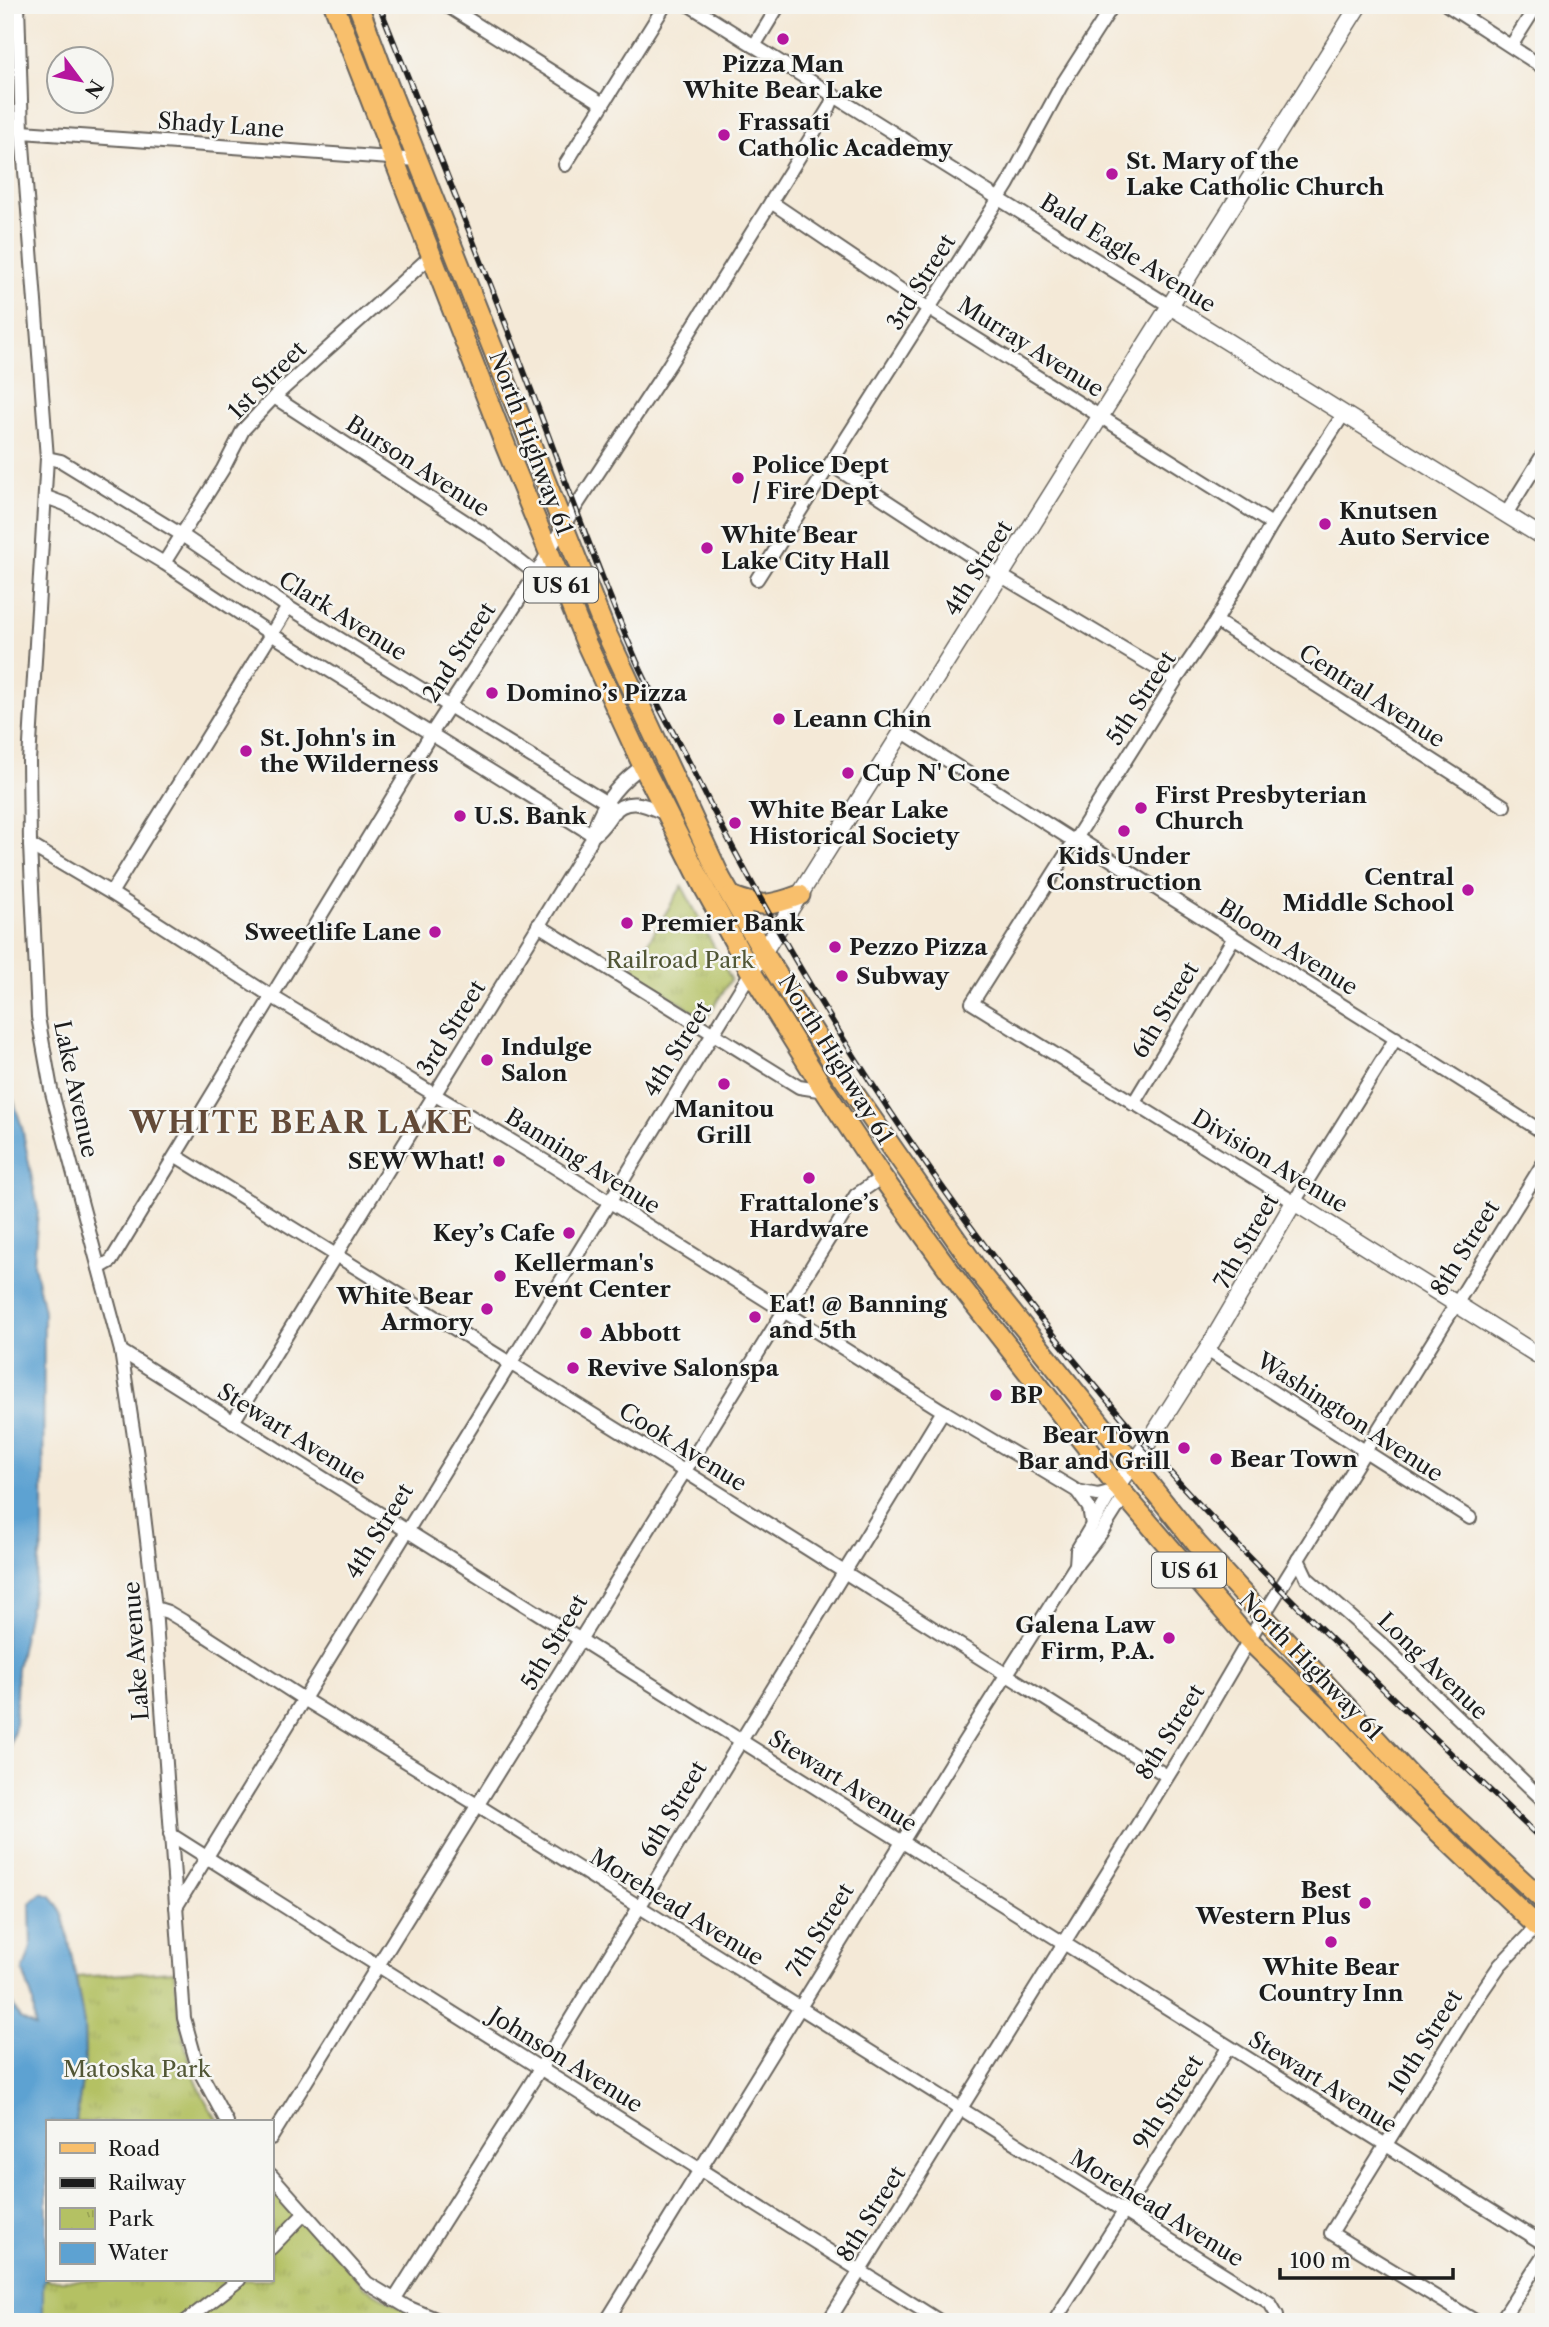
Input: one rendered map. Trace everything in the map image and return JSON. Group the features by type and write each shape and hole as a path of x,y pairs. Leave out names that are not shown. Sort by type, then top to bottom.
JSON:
{"main road":[{"name":"North Highway 61","path":"334,5 392,160 432,255 547,551 643,766 706,891 751,972 825,1091 882,1177 962,1288 1118,1490 1249,1640 1324,1713 1409,1803 1541,1926"},
{"name":"North Highway 61","path":"358,5 604,628 731,896 832,1063 979,1272 1197,1544 1412,1777 1544,1901"},
{"path":"643,766 676,781"},
{"path":"731,896 752,904 769,905 800,895"},
{"path":"882,1177 892,1173 915,1184"}],"street":[{"name":"Lake Avenue","path":"18,5 22,132 47,458 29,761 30,845 41,1043 121,1351 144,1508 155,1608 184,2018 192,2050 206,2086 226,2120"},
{"path":"446,5 603,104"},
{"path":"565,165 665,5"},
{"name":"Bald Eagle Avenue","path":"689,5 1544,538"},
{"path":"754,46 779,5"},
{"name":"3rd Street","path":"757,579 1008,184 1060,86 1113,5"},
{"name":"4th Street","path":"175,1908 763,952 1359,5"},
{"path":"1447,5 1544,68"},
{"path":"1511,46 1537,5"},
{"name":"2nd Street","path":"99,1268 111,1261 448,706 662,376 834,96"},
{"name":"Shady Lane","path":"22,132 418,160"},
{"name":"Murray Avenue","path":"771,202 929,309 1272,524"},
{"name":"1st Street","path":"164,563 223,469 243,430 274,397 432,255"},
{"name":"Burson Avenue","path":"274,397 489,537 536,574"},
{"name":"5th Street","path":"972,1003 1216,621 1272,524 1343,415"},
{"path":"1506,514 1544,453"},
{"name":"Clark Avenue","path":"47,458 61,461 182,535 288,607 611,807"},
{"path":"830,464 1000,575 1176,680"},
{"path":"46,497 65,504 164,563 271,634 593,835"},
{"path":"111,893 288,607"},
{"name":"Central Avenue","path":"1216,621 1504,806"},
{"name":"Bloom Avenue","path":"903,733 1069,838 1083,841 1233,939 1396,1038 1544,1133"},
{"name":"3rd Street","path":"233,1422 593,835 595,825 611,807 616,789 629,775 643,766"},
{"path":"611,807 637,803 669,816"},
{"name":"Banning Avenue","path":"30,845 111,893 271,996 435,1093 943,1411 1077,1491"},
{"path":"538,925 799,1087 825,1091"},
{"name":"6th Street","path":"1133,1104 1233,939"},
{"name":"Division Avenue","path":"972,1003 1544,1359"},
{"name":"7th Street","path":"1076,1565 1077,1550 1092,1525 1118,1490 1207,1350 1294,1202 1396,1038"},
{"name":"Cook Avenue","path":"176,1156 1167,1776"},
{"name":"8th Street","path":"828,2322 1236,1666 1263,1616 1544,1162"},
{"name":"5th Street","path":"273,2135 856,1195 882,1177"},
{"name":"Washington Avenue","path":"1207,1350 1470,1518"},
{"name":"Stewart Avenue","path":"121,1351 1544,2244"},
{"name":"6th Street","path":"394,2300 540,2069 943,1411"},
{"path":"1077,1491 1098,1495 1118,1490"},
{"name":"7th Street","path":"606,2322 902,1842 1076,1565 1101,1533 1118,1490"},
{"path":"1077,1491 1089,1508 1092,1525"},
{"name":"Long Avenue","path":"1298,1559 1307,1578 1386,1648 1544,1801"},
{"name":"Morehead Avenue","path":"155,1608 183,1621 1270,2303 1277,2318"},
{"name":"Johnson Avenue","path":"170,1834 941,2322"},
{"name":"10th Street","path":"1477,2322 1331,2233 1486,1985 1500,1965 1541,1926"},
{"name":"9th Street","path":"1054,2322 1228,2048"},
{"path":"273,2177 367,2283 394,2300 443,2322"},
{"path":"273,2246 304,2214"},
{"path":"1500,2322 1544,2254"},
{"path":"186,2322 236,2282"}],"green space":[{"name":"Railroad Park","path":"682,886 731,979 706,1019 631,971"},
{"name":"Matoska Park","path":"174,1971 186,2050 199,2087 218,2120 76,2120 85,2061 84,2024 76,1977"},
{"path":"273,2186 365,2287 411,2313 408,2322 43,2322 43,2284 46,2275 46,2282 273,2282"}],"water":[{"path":"5,354 10,442 5,480"},
{"path":"5,1074 22,1127 38,1210 34,1264 44,1311 43,1542 17,1669 15,1728 5,1761"},
{"path":"41,1893 51,1896 62,1913 84,2024 85,2061 76,2120 46,2120 46,2275 43,2284 43,2322 5,2322 5,1990 20,2019 35,2027 33,2001 23,1971 31,1948 30,1903"}],"railway":[{"path":"379,5 493,291 606,589 641,670 741,864 843,1038 955,1205 1079,1366 1144,1443 1239,1547 1289,1597 1544,1842"}],"place":[{"name":"Pizza Man White Bear Lake","path":"783,39"},
{"name":"Frassati Catholic Academy","path":"724,135"},
{"name":"St. Mary of the Lake Catholic Church","path":"1112,174"},
{"name":"Police Dept / Fire Dept","path":"738,478"},
{"name":"Knutsen Auto Service","path":"1325,524"},
{"name":"White Bear Lake City Hall","path":"707,548"},
{"name":"Domino’s Pizza","path":"492,693"},
{"name":"Leann Chin","path":"779,719"},
{"name":"St. John's in the Wilderness","path":"246,751"},
{"name":"Cup N' Cone","path":"848,773"},
{"name":"First Presbyterian Church","path":"1141,808"},
{"name":"U.S. Bank","path":"460,816"},
{"name":"White Bear Lake Historical Society","path":"735,823"},
{"name":"Kids Under Construction","path":"1124,831"},
{"name":"Central Middle School","path":"1468,890"},
{"name":"Premier Bank","path":"627,923"},
{"name":"Sweetlife Lane","path":"435,932"},
{"name":"Pezzo Pizza","path":"835,947"},
{"name":"Subway","path":"842,976"},
{"name":"Indulge Salon","path":"487,1060"},
{"name":"Manitou Grill","path":"724,1084"},
{"name":"SEW What!","path":"499,1161"},
{"name":"Frattalone’s Hardware","path":"809,1178"},
{"name":"Key’s Cafe","path":"569,1233"},
{"name":"Kellerman's Event Center","path":"500,1276"},
{"name":"White Bear Armory","path":"487,1309"},
{"name":"Eat! @ Banning and 5th","path":"755,1317"},
{"name":"Abbott","path":"586,1333"},
{"name":"Revive Salonspa","path":"573,1368"},
{"name":"BP","path":"996,1395"},
{"name":"Bear Town Bar and Grill","path":"1184,1448"},
{"name":"Bear Town","path":"1216,1459"},
{"name":"Galena Law Firm, P.A.","path":"1169,1638"},
{"name":"Best Western Plus","path":"1365,1903"},
{"name":"White Bear Country Inn","path":"1331,1942"}],"district":[{"name":"WHITE BEAR LAKE","path":"302,1122"}]}
